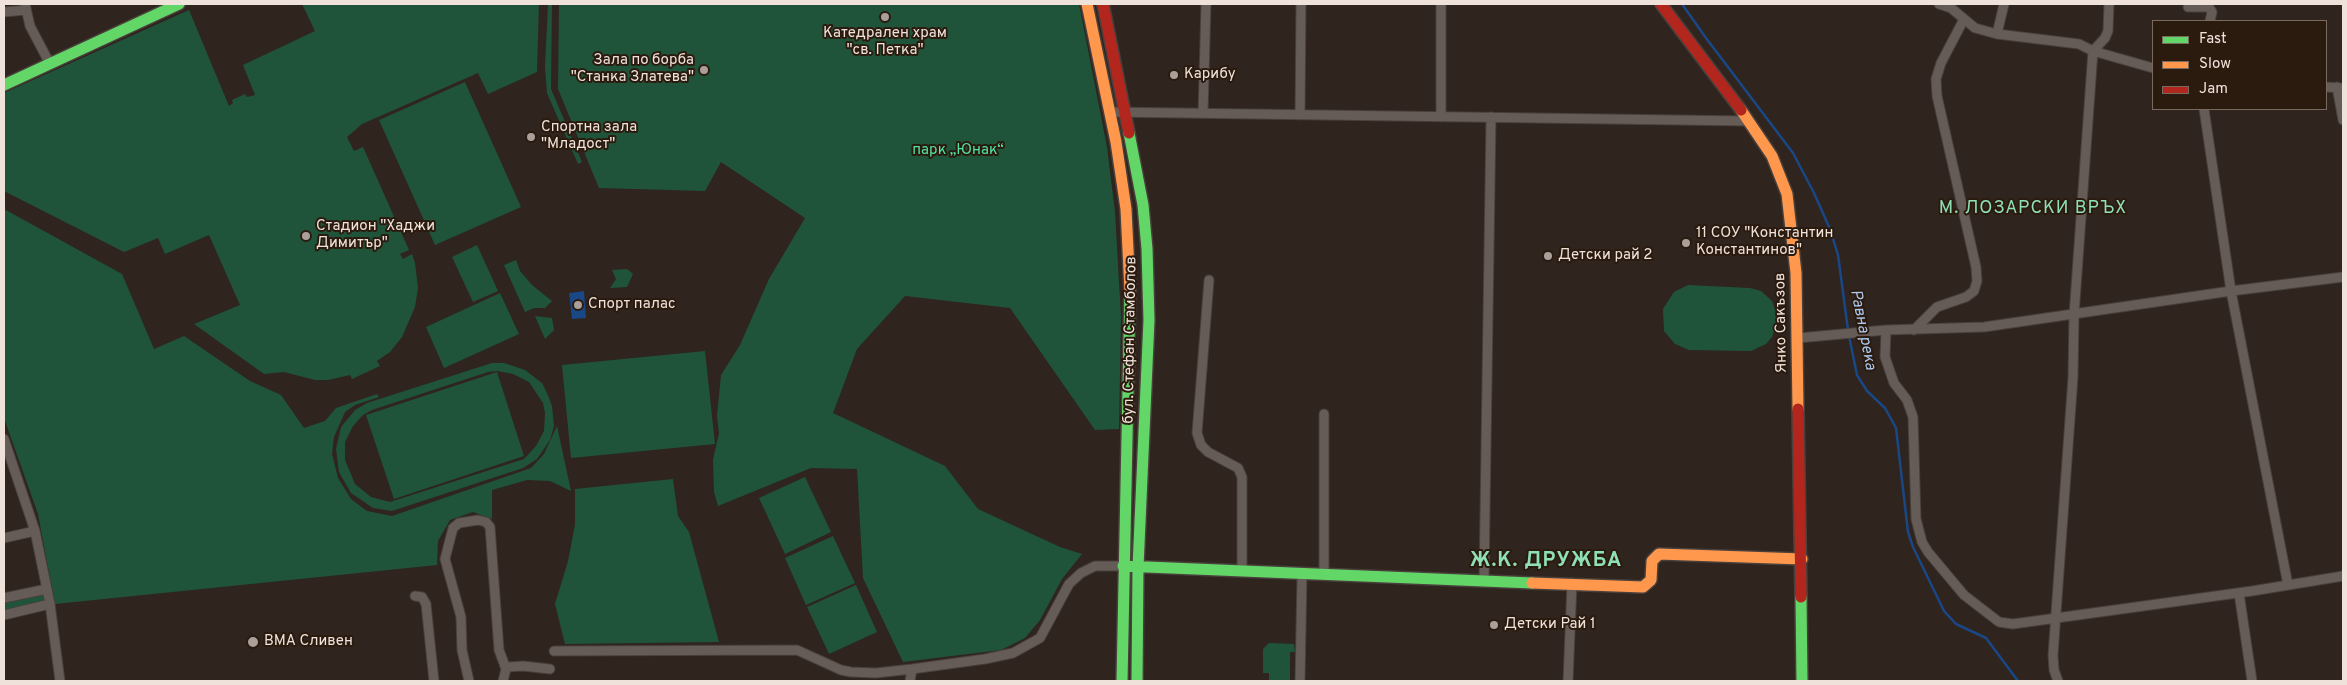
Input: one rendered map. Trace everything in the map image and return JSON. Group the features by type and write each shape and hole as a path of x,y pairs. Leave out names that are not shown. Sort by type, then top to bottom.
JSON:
{"main road":[{"path":"4,85 179,4"},
{"name":"бул. Стефан Стамболов","path":"1087,4 1110,112 1126,209 1131,322 1123,566 1122,681"},
{"name":"бул. Стефан Стамболов","path":"1103,4 1143,205 1147,249 1149,320 1138,567 1137,681"},
{"name":"Янко Сакъзов","path":"1661,4 1772,156 1782,175 1787,194 1796,272 1802,558 1802,681"},
{"path":"1123,566 1646,586 1651,580 1653,559 1659,554 1802,558"}],"street":[{"path":"1203,113 1206,4"},
{"path":"1300,115 1301,4"},
{"path":"1440,117 1441,4"},
{"path":"1939,4 1951,8 1975,28 1997,34 2079,44 2093,51 2152,68"},
{"path":"1997,34 2004,4"},
{"path":"2058,681 2054,670 2053,655 2055,616 2073,377 2074,314 2093,51 2108,31 2109,4"},
{"path":"4,12 25,7 30,26 50,64"},
{"path":"2188,7 2209,7 2212,12 2210,20"},
{"path":"1914,330 1937,307 1966,298 1974,291 1977,281 1976,267 1937,96 1936,79 1941,63 1964,19"},
{"path":"2327,87 2340,88 2343,120"},
{"path":"2204,110 2231,291 2288,585"},
{"path":"1110,112 1748,121"},
{"path":"1484,580 1491,117"},
{"path":"1798,338 1886,330 1984,327 2231,291 2343,277"},
{"path":"1208,280 1197,433 1201,445 1208,452 1238,468 1242,476 1242,571"},
{"path":"1886,330 1885,357 1894,383 1907,400 1913,417 1918,532 1928,552 1964,594 1999,622 2013,624 2055,616 2239,593 2343,576"},
{"path":"1324,414 1324,574"},
{"path":"4,439 35,531 50,604 60,681"},
{"path":"469,681 462,650 461,617 445,558 453,528 458,523 478,520 486,522 490,527 499,650 506,670 503,681"},
{"path":"4,538 35,531"},
{"path":"554,651 797,650 841,670 876,673 985,659 1013,653 1027,647 1040,638 1069,584 1081,573 1095,566 1123,566"},
{"path":"1300,681 1302,574"},
{"path":"1568,681 1572,584"},
{"path":"4,598 47,589"},
{"path":"2239,593 2252,681"},
{"path":"415,596 422,597 426,604 434,681"},
{"path":"4,615 50,604"},
{"path":"506,670 513,666 550,669"},
{"path":"910,681 912,669"}],"green space":[{"path":"302,4 539,4 537,72 488,94 478,73 362,124 347,137 354,151 363,147 409,250 400,254 403,259 412,254 418,288 415,307 402,337 390,352 377,361 380,366 352,379 350,375 328,380 315,380 284,372 264,374 194,324 240,305 209,235 165,254 158,238 124,252 4,191 4,93 189,10 229,106 233,103 232,100 245,94 247,97 255,95 243,65 315,31"},
{"path":"548,4 552,4 551,89 582,162 578,164 547,93 545,67"},
{"name":"парк „Юнак“","path":"559,4 1079,4 1107,147 1115,212 1121,317 1119,429 1095,430 1010,308 905,296 857,349 833,413 945,466 978,509 1060,547 1082,554 1062,579 1040,620 1025,638 1001,650 903,662 863,578 857,469 811,468 718,506 714,492 713,460 719,433 717,416 721,375 740,345 769,279 805,218 721,162 705,191 599,188 558,89"},
{"path":"465,82 521,207 435,245 379,120"},
{"path":"4,209 122,274 154,349 184,336 250,381 281,395 304,428 325,421 336,408 377,394 379,397 355,405 345,412 334,437 332,454 338,478 351,499 367,511 392,516 531,468 544,454 557,426 571,491 550,481 527,480 492,490 492,519 473,512 450,520 438,541 437,565 55,604 38,514 4,418"},
{"path":"477,245 498,291 473,302 452,257"},
{"path":"516,260 520,271 532,285 552,301 545,308 534,308 525,312 504,265"},
{"path":"627,269 633,274 627,287 610,288 616,279 612,270"},
{"path":"1688,285 1750,288 1761,291 1772,301 1777,315 1777,323 1772,337 1766,344 1751,351 1689,350 1675,344 1664,331 1663,309 1674,292"},
{"path":"500,293 519,334 444,368 426,327"},
{"path":"535,316 552,318 554,330 545,339"},
{"path":"705,351 715,444 571,458 562,365"},
{"path":"492,363 504,363 525,370 542,383 552,406 554,426 550,440 537,459 523,468 392,511 373,508 351,493 339,472 336,449 341,427 355,410 367,403","holes":["497,371 513,374 529,382 543,403 545,413 544,431 536,446 524,459 390,502 371,497 355,484 345,460 345,442 353,426 363,415 372,410 488,372"]},
{"path":"497,372 524,456 394,499 366,415"},
{"path":"805,477 831,532 785,554 759,498"},
{"path":"673,479 678,516 689,532 719,642 565,644 555,604 568,561 575,525 575,489"},
{"path":"833,536 855,583 806,605 785,558"},
{"path":"856,585 877,632 829,654 807,607"},
{"path":"47,589 50,604 4,615 4,598"},
{"path":"1269,643 1294,644 1295,652 1290,652 1290,681 1269,681 1269,673 1263,673 1263,649"}],"water":[{"name":"Спорт палас","path":"584,291 586,318 572,319 569,293"}],"waterway":[{"name":"Равна река","path":"1682,4 1793,153 1814,193 1830,229 1838,255 1848,330"},
{"name":"Равна река","path":"1849,336 1857,375 1867,391 1885,408 1896,428 1908,532 1913,547 1944,611 1956,624 1986,638 2018,681"}],"traffic: fast":[{"path":"4,85 179,4"},
{"path":"1129,133 1143,205 1147,249 1149,320 1138,567 1137,681"},
{"path":"1122,681 1130,291"},
{"path":"1123,566 1532,583"},
{"path":"1801,597 1802,681"}],"traffic: slow":[{"path":"1087,4 1116,142 1126,209 1130,291"},
{"path":"1741,110 1772,156 1787,194 1796,273 1798,409"},
{"path":"1532,583 1643,587 1651,580 1652,561 1659,554 1802,559"}],"traffic: jam":[{"path":"1103,4 1129,133"},
{"path":"1661,4 1741,110"},
{"path":"1798,409 1801,597"}],"place":[{"name":"Катедрален храм \"св. Петка\"","path":"885,17"},
{"name":"Зала по борба \"Станка Златева\"","path":"704,70"},
{"name":"Карибу","path":"1174,75"},
{"name":"Спортна зала \"Младост\"","path":"531,137"},
{"name":"Стадион \"Хаджи Димитър\"","path":"306,236"},
{"name":"11 СОУ \"Константин Константинов\"","path":"1686,243"},
{"name":"Детски рай 2","path":"1548,256"},
{"name":"Спорт палас","path":"578,305"},
{"name":"Детски Рай 1","path":"1494,625"},
{"name":"ВМА Сливен","path":"253,642"}],"district":[{"name":"М. ЛОЗАРСКИ ВРЪХ","path":"2033,209"},
{"name":"Ж.К. ДРУЖБА","path":"1546,562"}]}
